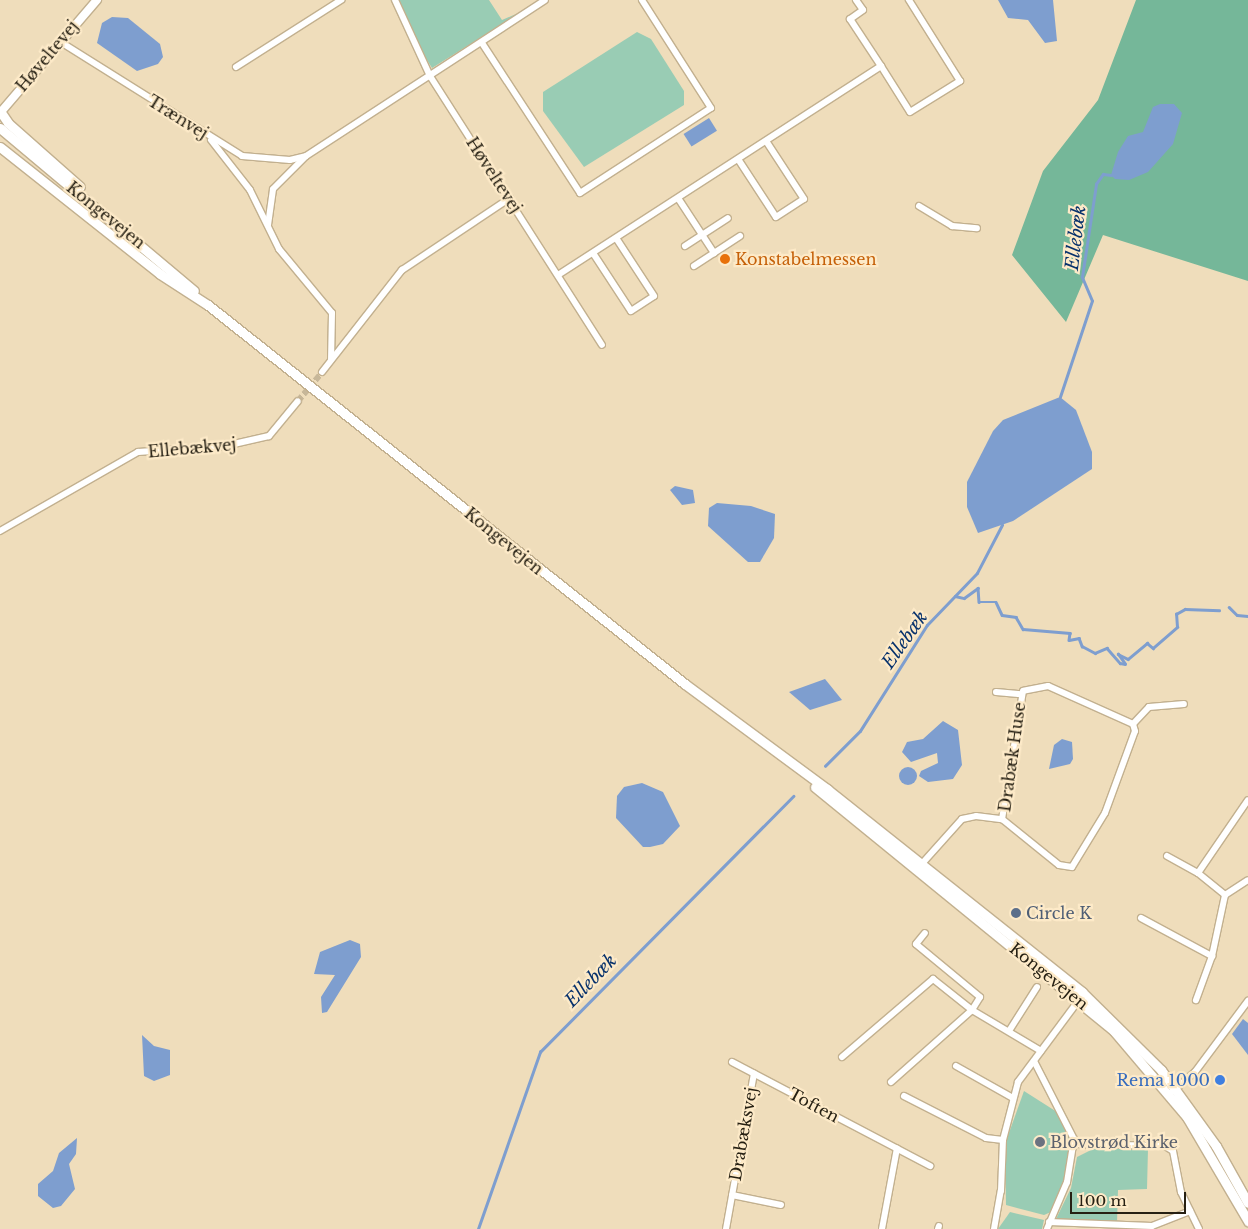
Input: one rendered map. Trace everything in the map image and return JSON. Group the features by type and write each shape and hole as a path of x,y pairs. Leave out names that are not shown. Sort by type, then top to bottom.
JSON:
{"main road":[{"path":"1,112 5,120 65,171 106,214"},
{"name":"Kongevejen","path":"0,128 106,214 208,305 919,867 1082,992 1138,1045 1216,1146 1248,1203"},
{"path":"0,143 12,156"},
{"name":"Kongevejen","path":"0,147 160,274 208,305"},
{"name":"Kongevejen","path":"919,867 1079,999 1173,1091 1210,1150 1248,1221"}],"street":[{"name":"Høveltevej","path":"1,112 58,41 96,0"},
{"path":"236,67 341,0"},
{"name":"Høveltevej","path":"395,0 430,76 510,198 602,346"},
{"name":"Trænvej","path":"268,228 273,189 306,156 400,93 482,43 545,0"},
{"path":"482,43 580,193 711,108 642,0"},
{"path":"856,0 863,10 850,19 910,112 960,81 909,0"},
{"name":"Trænvej","path":"58,41 242,156 258,160 306,156"},
{"path":"558,275 881,66"},
{"path":"208,136 250,190 278,249 332,313 331,359"},
{"path":"738,159 776,218 804,199 766,141"},
{"path":"322,372 402,270 510,198"},
{"path":"678,198 714,253"},
{"path":"919,206 952,226 977,228"},
{"path":"685,246 728,218"},
{"path":"694,266 740,236"},
{"path":"593,253 631,311 654,296 616,238"},
{"name":"Ellebækvej","path":"0,531 138,452 225,446 269,436 298,401"},
{"name":"Drabæk Huse","path":"919,867 962,819 1002,819 1059,865 1072,867 1109,804 1136,730 1133,724 1048,686 1032,687 1021,694 996,692"},
{"name":"Drabæk Huse","path":"1002,819 1021,694"},
{"path":"1133,724 1149,707 1184,704"},
{"path":"1198,873 1248,800"},
{"path":"1167,856 1198,873 1224,895"},
{"path":"1196,1000 1212,956 1224,895 1248,880"},
{"path":"1142,918 1212,956"},
{"path":"891,1082 972,1010 979,994 916,944 925,933"},
{"path":"842,1057 929,980 936,980 972,1010 1041,1051"},
{"path":"1009,1031 1037,987"},
{"path":"994,1229 1001,1192 1003,1140 1018,1082 1079,999"},
{"path":"1173,1091 1195,1072 1248,1000"},
{"path":"1034,1061 1062,1110 1075,1144 1067,1182 1047,1229"},
{"name":"Toften","path":"732,1062 930,1166"},
{"path":"956,1066 1013,1098"},
{"name":"Drabæksvej","path":"726,1229 754,1073"},
{"path":"904,1096 986,1138 1003,1140"},
{"path":"1075,1144 1165,1146 1173,1151 1190,1211 1199,1229"},
{"path":"882,1229 897,1148"},
{"name":"Drabæksvej","path":"732,1195 781,1205"},
{"path":"1049,1222 1152,1226 1190,1211"}],"green space":[{"path":"399,0 489,0 502,20 523,11 432,68 409,31"},
{"path":"1136,0 1248,0 1248,281 1103,235 1066,322 1012,255 1043,171 1098,100"},
{"path":"637,32 651,39 684,91 684,105 584,167 543,111 543,92"},
{"path":"1024,1091 1057,1112 1073,1143 1062,1189 1051,1212 1044,1215 1006,1205 1005,1144"},
{"path":"1093,1149 1148,1149 1147,1189 1118,1190 1117,1223 1056,1219 1071,1188 1077,1157"},
{"path":"1010,1212 1044,1220 1042,1229 998,1229"}],"water":[{"path":"998,0 1053,0 1057,41 1045,43 1028,20 1008,18"},
{"path":"112,17 128,18 160,44 163,57 158,64 137,71 97,43 102,23"},
{"path":"1160,104 1174,104 1182,113 1173,144 1148,172 1129,180 1115,179 1111,175 1118,152 1128,136 1143,132 1153,107"},
{"path":"709,118 717,131 692,147 684,134"},
{"path":"1060,397 1076,410 1092,452 1092,469 1013,521 978,533 967,507 967,482 993,431 1003,420"},
{"path":"675,486 693,490 695,503 682,505 670,490"},
{"path":"717,503 751,506 775,514 774,538 760,562 748,562 708,526 709,508"},
{"path":"825,679 842,700 810,710 789,692"},
{"path":"943,721 958,730 962,765 953,779 928,782 919,776 921,771 938,763 937,753 911,762 902,752 907,742 923,739"},
{"path":"1062,739 1072,742 1073,759 1070,764 1049,769 1054,745"},
{"path":"908,767 914,770 917,776 914,782 908,785 902,782 899,776 902,770"},
{"path":"642,783 663,792 680,826 663,844 643,847 616,818 617,796 624,787"},
{"path":"350,940 360,944 361,957 327,1012 322,1013 321,997 335,975 314,974 320,952"},
{"path":"1243,1019 1248,1023 1248,1055 1232,1034"},
{"path":"142,1035 154,1046 170,1050 170,1075 154,1081 144,1076"},
{"path":"77,1138 76,1154 69,1164 75,1189 61,1206 53,1208 38,1196 38,1184 53,1171 59,1153"}],"waterway":[{"name":"Ellebæk","path":"1060,397 1092,301 1082,277 1096,184 1103,174 1111,175"},
{"name":"Ellebæk","path":"825,766 860,731 927,625 977,573 1002,525"},
{"path":"955,596 964,598 978,588 979,602 996,602 1002,615 1016,617 1023,629 1070,633 1069,640 1079,638 1082,646 1095,653 1107,648 1120,663 1125,664 1118,654 1128,659 1147,643 1153,648 1177,627 1176,614 1185,609 1219,610"},
{"path":"1229,607 1237,615 1248,616"},
{"name":"Ellebæk","path":"478,1229 540,1052 793,796"}],"tunnel":[{"path":"298,401 322,372"}],"place":[{"name":"Konstabelmessen","path":"725,259"},
{"name":"Circle K","path":"1016,913"},
{"name":"Rema 1000","path":"1220,1080"},
{"name":"Blovstrød Kirke","path":"1040,1142"}]}
